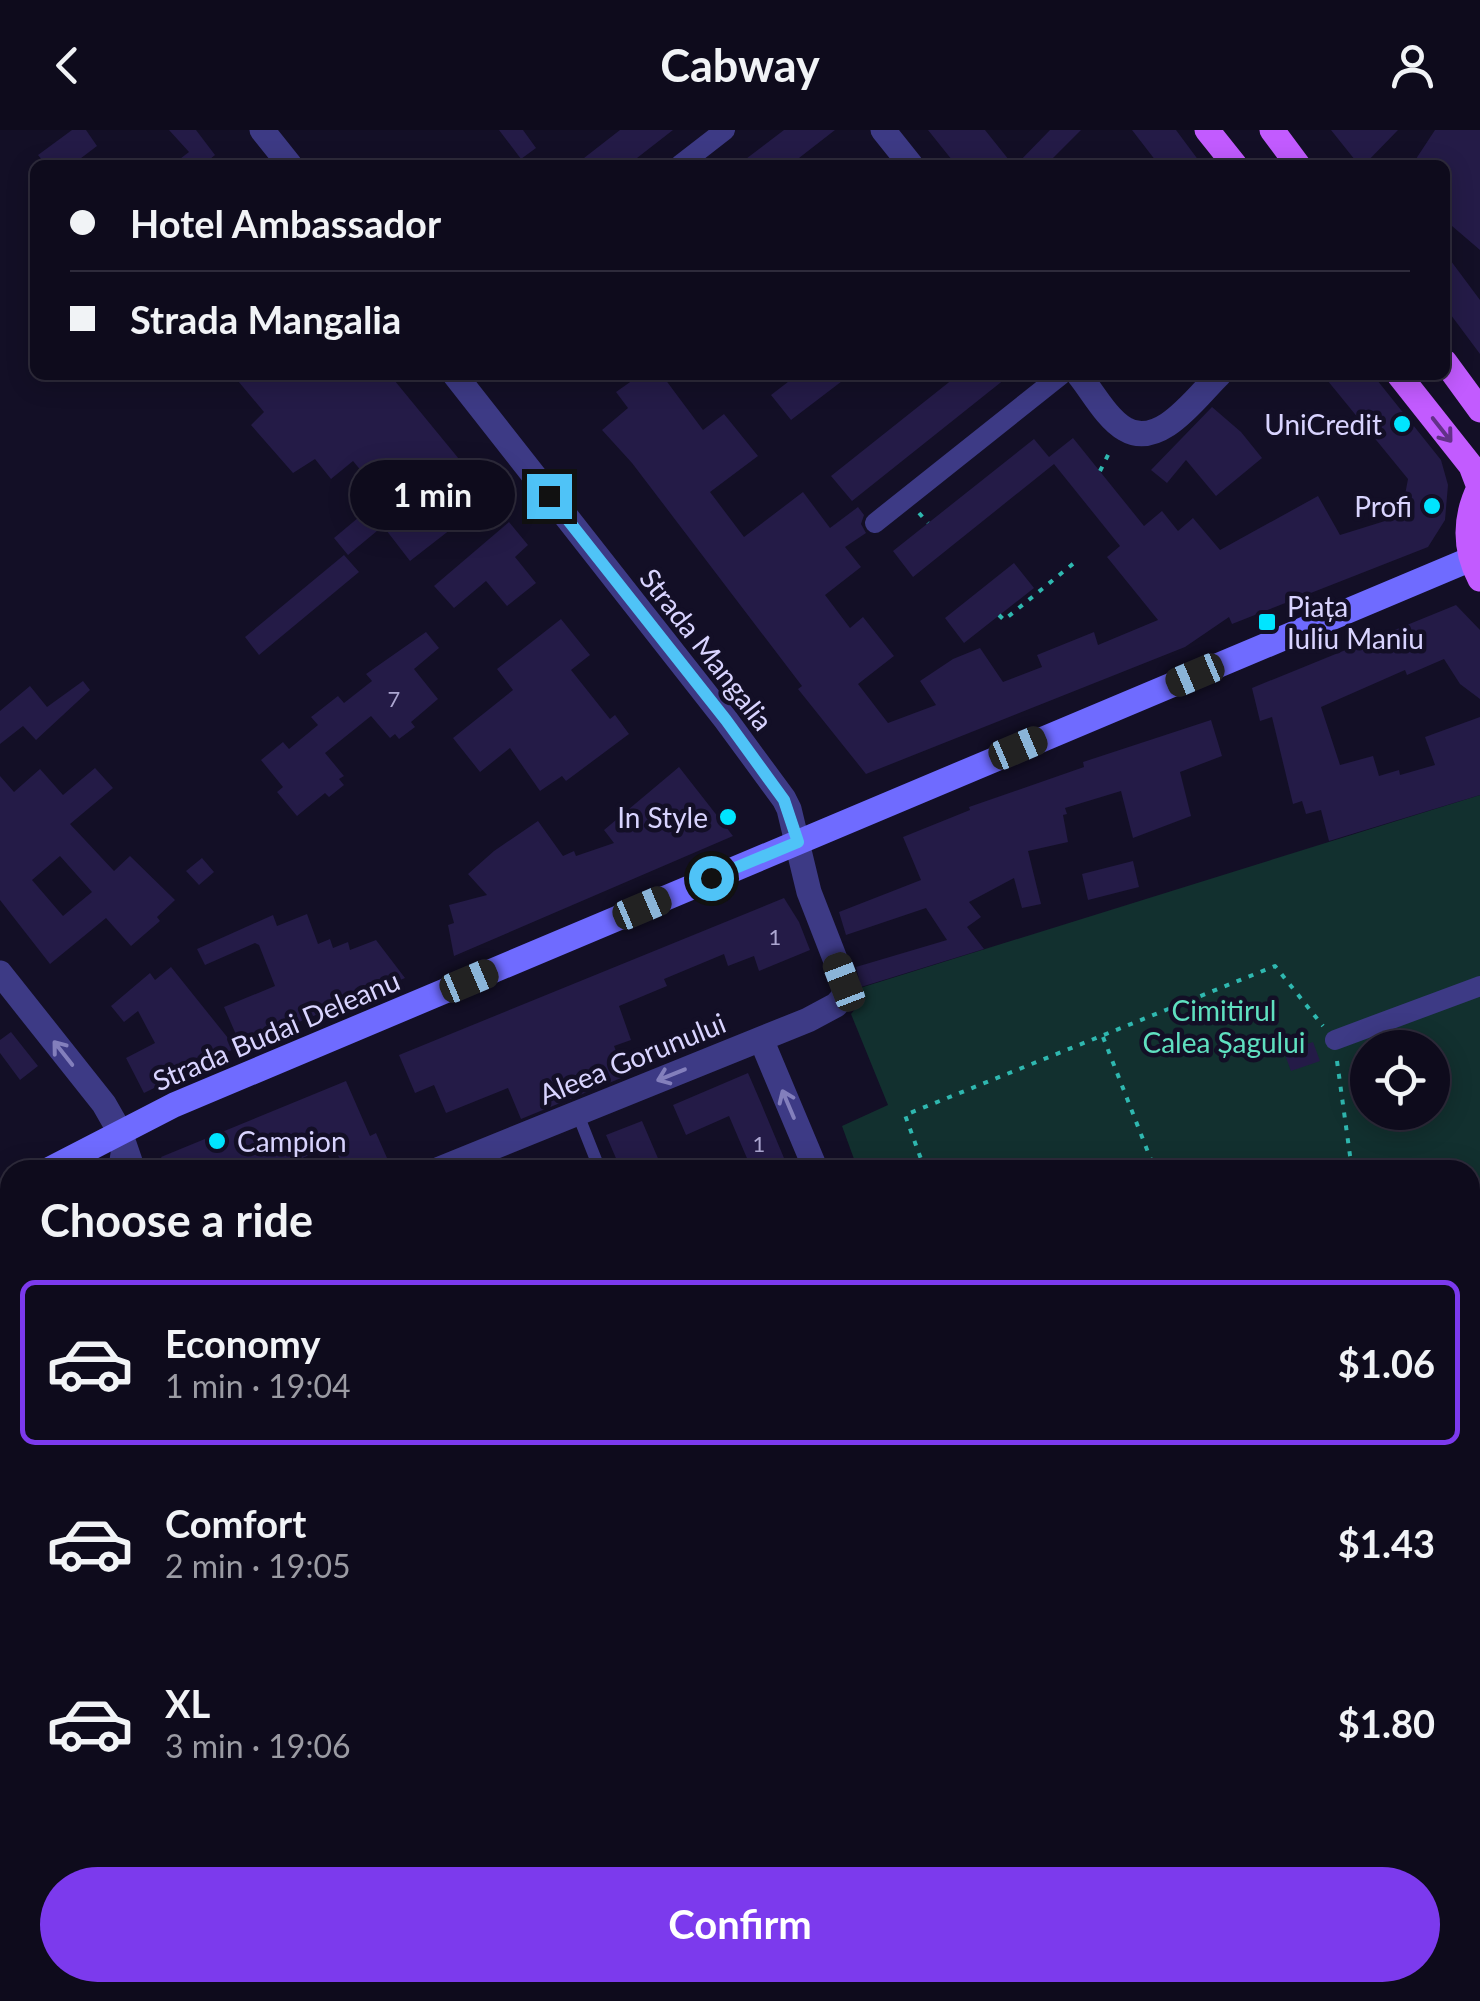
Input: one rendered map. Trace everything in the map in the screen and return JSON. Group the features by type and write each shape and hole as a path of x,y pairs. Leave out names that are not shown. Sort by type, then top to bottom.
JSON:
{"main road":[{"path":"1207,130 1231,160"},
{"path":"1272,130 1294,160"},
{"path":"1450,369 1480,410"},
{"path":"1403,380 1471,466 1480,487 1468,524 1476,569"},
{"name":"Strada Budai Deleanu","path":"67,1160 192,1098 798,842 1476,569"}],"street":[{"path":"262,130 286,160"},
{"path":"686,160 725,130"},
{"path":"882,130 906,160"},
{"name":"Strada Mangalia","path":"458,380 726,720 784,800 809,892 844,982 845,995"},
{"path":"875,522 1055,380"},
{"path":"1083,380 1122,428 1146,434 1165,428 1215,380"},
{"path":"0,974 104,1104 130,1160"},
{"path":"1334,1040 1480,986"},
{"name":"Aleea Gorunului","path":"461,1160 761,1039 836,1005 845,995"},
{"path":"761,1039 812,1160"}],"lane":[{"path":"578,1112 596,1160"},
{"path":"116,1160 120,1132"}],"path":[{"path":"999,615 1004,620 1074,563"},
{"path":"921,1160 905,1115 1275,966 1334,1040 1351,1160"},
{"path":"1103,1037 1152,1160"}],"green space":[{"name":"Cimitirul Calea Șagului","path":"1480,795 1480,1160 854,1160 842,1126 888,1105 851,1014 861,1002 860,988"}],"building":[{"path":"72,130 86,130 97,146 79,160 42,160 38,155"},
{"path":"169,130 196,130 215,155 209,160 179,160 189,152"},
{"path":"499,130 523,130 536,148 521,159"},
{"path":"620,130 673,130 634,160 581,160"},
{"path":"784,130 835,130 796,160 745,160"},
{"path":"928,130 985,130 1009,160 952,160"},
{"path":"1050,130 1081,130 1051,160 1021,160"},
{"path":"1132,130 1176,130 1198,160 1155,160"},
{"path":"1331,130 1398,130 1369,160 1355,160"},
{"path":"1435,130 1480,130 1480,250 1450,224 1450,160 1415,160"},
{"path":"1450,260 1480,300 1480,354 1450,314"},
{"path":"237,380 394,380 491,498 410,561 383,526 348,555 334,538 383,497 353,461 331,479 315,459 293,473 251,425 264,412"},
{"path":"633,380 666,380 703,430 724,414 758,456 710,492 744,537 803,492 830,528 858,507 864,515 861,524 866,533 845,547 861,567 825,595 850,628 863,617 894,656 858,684 888,723 936,705 920,681 953,659 980,648 1003,682 1042,667 1037,655 1094,632 1098,645 1158,620 1107,557 1120,546 1054,464 913,577 893,551 1034,439 1049,457 1073,438 1144,526 1162,511 1178,531 1193,518 1220,550 1318,496 1340,535 1401,516 1408,479 1327,380 1377,380 1441,460 1448,485 1445,520 1428,547 1232,624 1229,617 1185,647 866,774 798,689 802,686 632,463 602,430 628,408 616,392"},
{"path":"790,380 843,380 791,420 771,395"},
{"path":"952,380 1004,380 852,501 831,476"},
{"path":"1212,407 1241,432 1262,458 1216,496 1186,460 1167,483 1151,470"},
{"path":"509,522 528,545 515,557 536,583 507,606 486,581 454,608 434,586"},
{"path":"344,555 359,572 259,655 245,637"},
{"path":"1014,563 1034,588 964,643 945,618"},
{"path":"1456,605 1480,630 1480,699 1460,684 1444,659 1407,675 1405,670 1321,707 1340,765 1373,756 1379,776 1399,770 1400,775 1435,765 1425,737 1480,717 1480,795 1329,841 1321,810 1306,814 1302,801 1293,804 1272,717 1260,721 1252,688"},
{"path":"561,619 590,655 571,670 610,719 615,715 629,734 566,781 562,776 540,791 510,748 480,772 453,738 513,690 497,669"},
{"path":"426,632 439,648 414,669 438,699 411,722 415,727 399,739 395,734 390,738 371,716 325,753 344,776 339,779 344,785 329,797 325,793 297,816 277,792 283,787 261,760 283,742 289,749 318,725 311,717 338,696 344,703 372,681 366,674"},
{"path":"83,681 90,690 36,740 23,726 0,744 0,711 30,686 47,707"},
{"path":"1211,720 1222,756 1180,772 1191,816 1133,838 1121,791 1065,808 1068,842 1028,851 1041,904 1022,908 1014,878 969,902 981,917 967,927 984,949 861,987 856,967 947,940 926,908 846,935 839,912 921,880 903,837 970,810 969,807 1084,767 1083,762"},
{"path":"679,767 733,836 454,956 448,925 454,923 449,905 487,895 468,874 494,851 538,821 563,856 574,851 576,856 614,843 604,830"},
{"path":"95,768 113,788 70,824 114,871 130,856 175,900 157,917 160,921 131,946 106,918 50,964 0,900 0,776 14,792 40,769 63,795","holes":["60,856 92,892 63,916 32,880"]},
{"path":"202,858 214,872 199,885 186,871"},
{"path":"1133,861 1139,887 1088,900 1082,874"},
{"path":"784,898 810,950 759,971 754,956 728,966 724,954 664,979 667,986 619,1006 631,1040 614,1046 626,1076 521,1119 508,1088 446,1113 434,1085 415,1093 399,1055"},
{"path":"307,914 318,944 330,939 333,948 348,942 350,950 376,940 405,978 241,1046 224,1007 275,986 259,945 255,943 205,965 197,949 273,915 277,926"},
{"path":"171,967 236,1048 144,1093 126,1058 155,1043 138,1011 124,1022 111,1006 150,973 155,980"},
{"path":"11,1032 38,1066 20,1080 0,1053 0,1040"},
{"path":"1313,1042 1320,1061 1291,1071 1284,1052"},
{"path":"748,1073 785,1160 748,1160 729,1116 686,1135 673,1105"},
{"path":"346,1081 370,1136 376,1133 387,1158 340,1160 333,1145 300,1160 161,1157"},
{"path":"642,1121 659,1160 617,1160 606,1135"}],"place":[{"name":"UniCredit","path":"1402,424"},
{"name":"Profi","path":"1432,506"},
{"name":"Piața Iuliu Maniu","path":"1267,622"},
{"name":"In Style","path":"728,817"},
{"name":"Campion","path":"217,1141"}],"route":[{"path":"549,496 726,720 789,808 798,842 711,878"}]}
